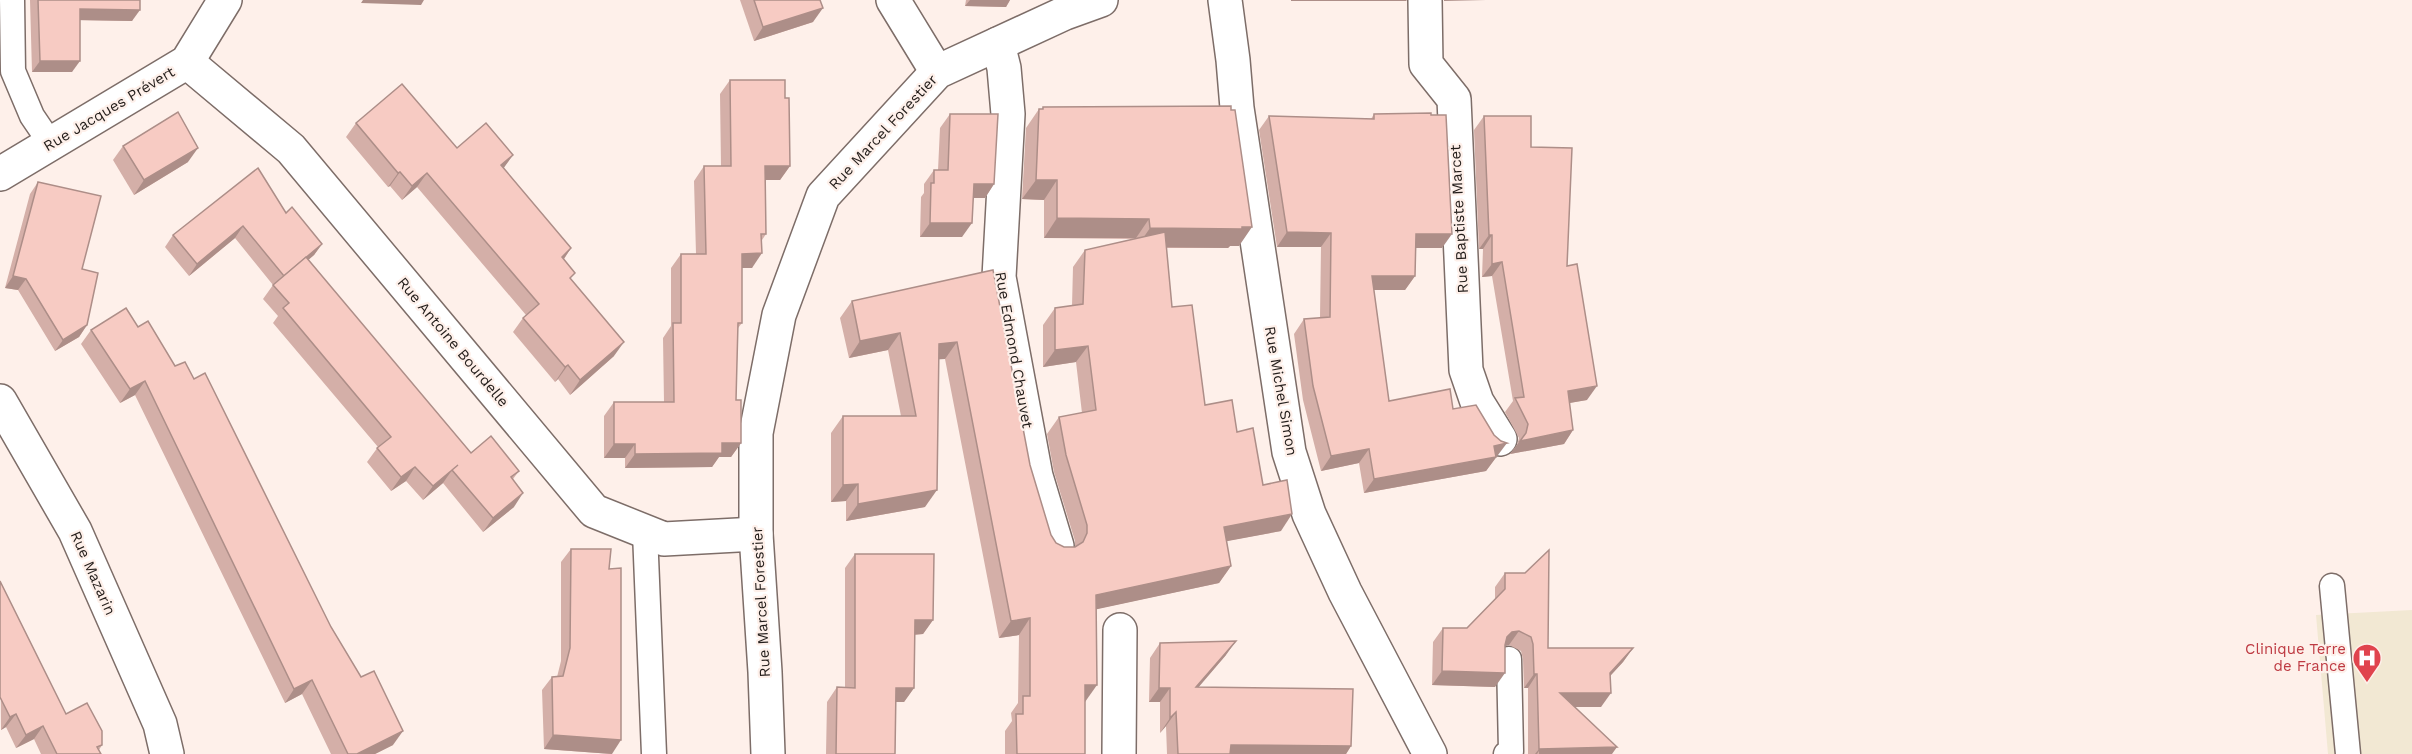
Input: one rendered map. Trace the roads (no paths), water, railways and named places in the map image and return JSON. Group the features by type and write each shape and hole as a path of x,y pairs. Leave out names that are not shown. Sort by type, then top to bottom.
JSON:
{"street":[{"name":"Rue Jacques Prévert","path":"0,174 187,62 225,0"},
{"path":"893,0 937,72"},
{"name":"Rue Marcel Forestier","path":"768,754 756,534 756,433 778,315 823,196 937,72 1065,13 1101,0"},
{"name":"Rue Michel Simon","path":"1225,0 1237,108 1289,452 1309,514 1340,583 1430,754"},
{"name":"Rue Baptiste Marcet","path":"1425,0 1426,64 1454,99 1466,370 1477,402 1500,439"},
{"name":"Rue Edmond Chauvet","path":"998,44 1004,68 1008,114 999,277 1036,476 1057,546"},
{"name":"Rue Antoine Bourdelle","path":"187,62 291,149 594,512 664,539 756,534"},
{"name":"Rue Mazarin","path":"0,401 75,531 160,724 167,754"},
{"path":"1119,754 1120,630"}],"lane":[{"path":"12,0 13,71 32,116 51,144"},
{"path":"645,532 654,754"},
{"path":"2332,586 2348,754"},
{"path":"1506,754 1511,751 1509,659"}],"place":[{"name":"Clinique Terre de France","path":"2367,684"}]}
